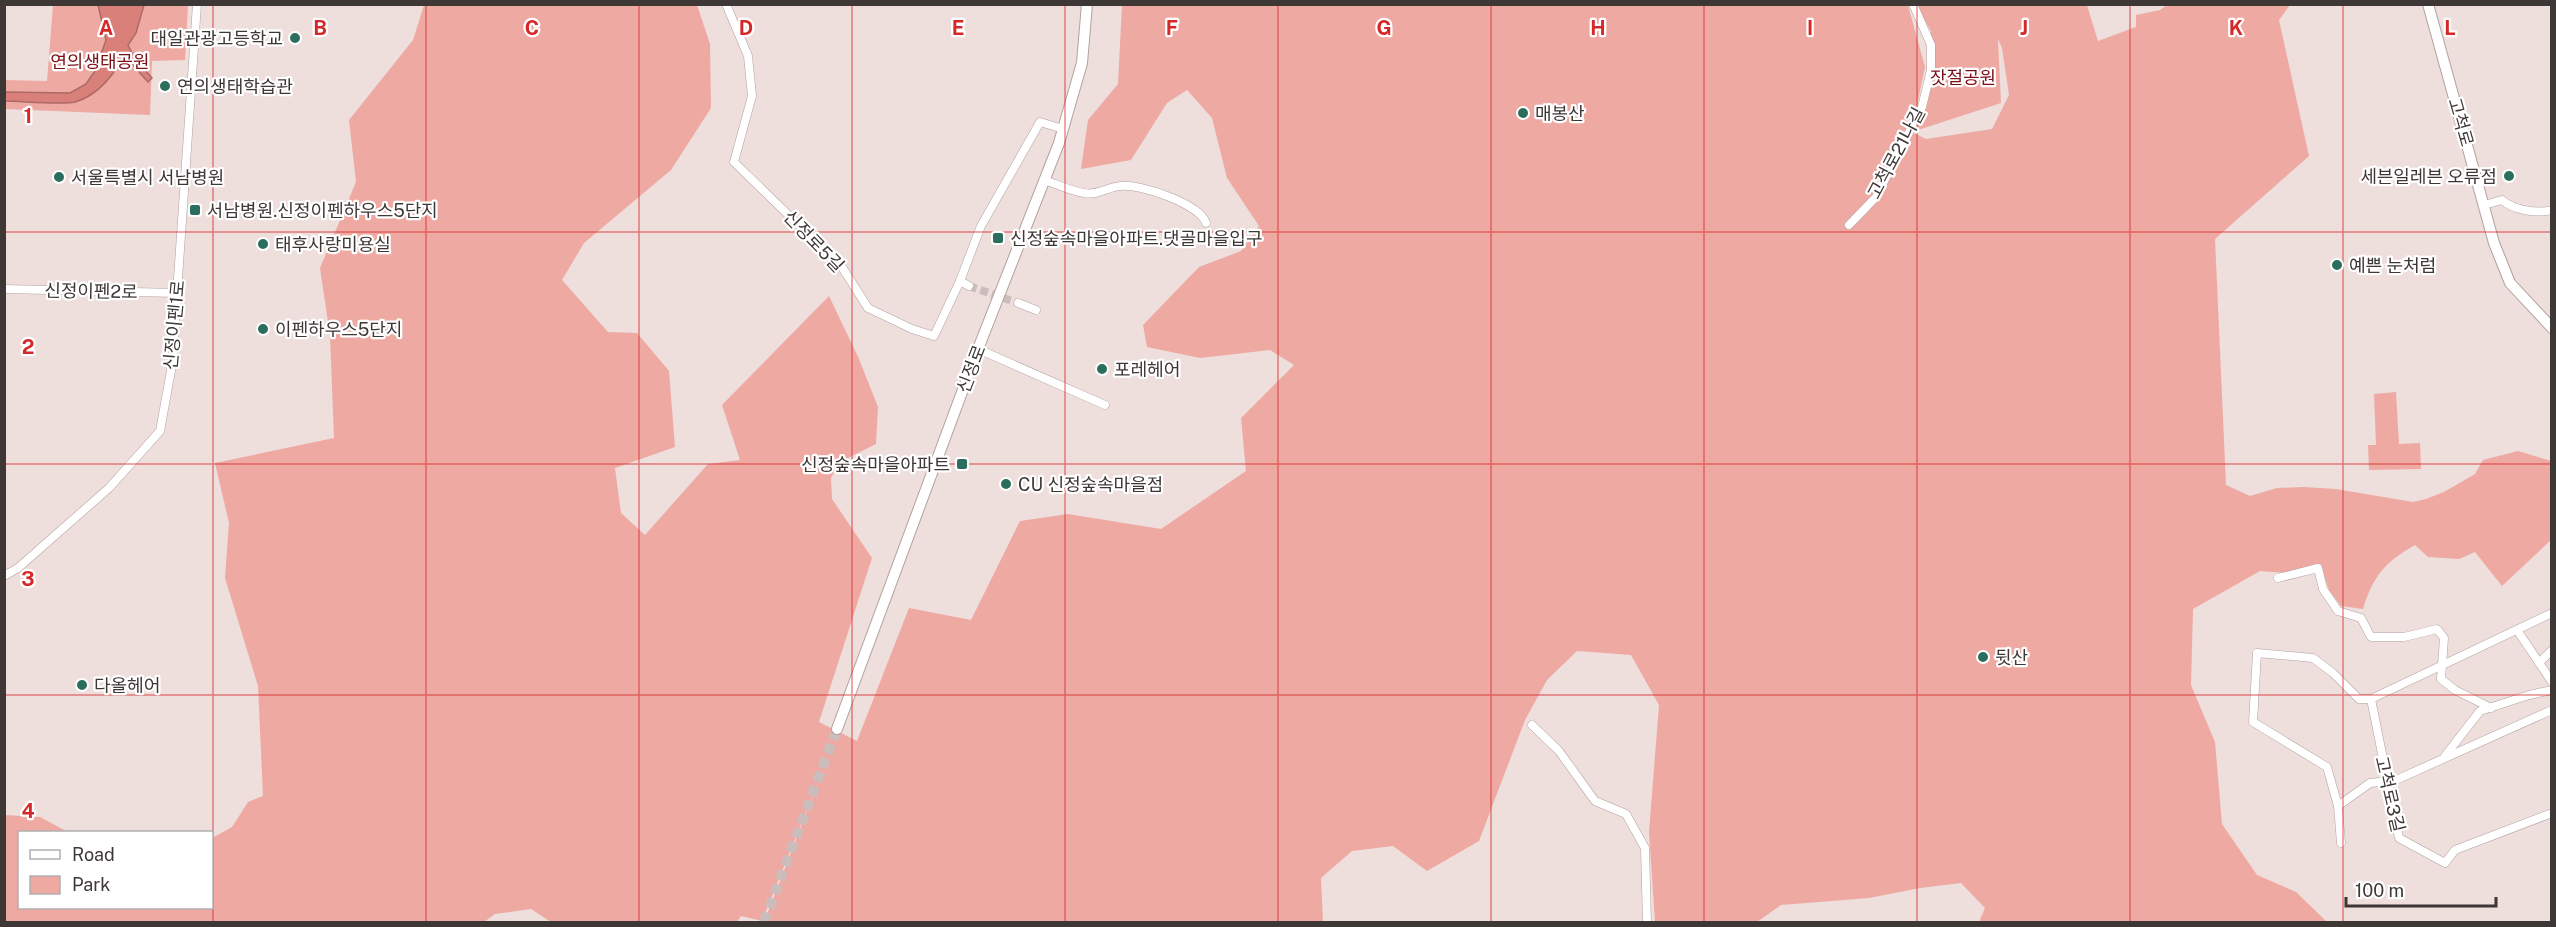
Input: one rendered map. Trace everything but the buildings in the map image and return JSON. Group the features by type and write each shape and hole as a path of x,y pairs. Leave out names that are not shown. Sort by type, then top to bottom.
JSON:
{"main road":[{"name":"신정로","path":"837,729 978,349 1064,129 1082,63 1087,4"},
{"name":"고척로","path":"2428,4 2494,243 2510,283 2552,328"}],"street":[{"name":"신정이펜1로","path":"4,576 18,568 109,488 160,431 172,365 197,4"},
{"name":"신정로5길","path":"726,4 748,56 752,96 734,162 842,267 868,308 889,319 934,336 960,281 981,226 1040,122 1064,129"},
{"name":"고척로21나길","path":"1849,225 1876,197 1922,107 1931,70 1931,45 1913,4"},
{"path":"1044,180 1085,194 1120,186 1141,188 1195,208 1206,223"},
{"path":"2484,205 2502,200 2509,206 2538,211 2552,210"},
{"path":"960,281 969,286"},
{"name":"신정이펜2로","path":"4,289 177,294"},
{"path":"1018,303 1036,310"},
{"path":"978,349 1105,405"},
{"path":"2278,578 2318,568 2323,589 2338,611 2361,618 2371,637 2404,637 2437,629 2444,638 2441,679 2455,690 2491,708"},
{"path":"2341,843 2338,806 2327,767 2253,722 2258,653 2313,658 2359,699 2371,699 2552,613"},
{"path":"2517,630 2552,682"},
{"path":"2539,663 2552,650"},
{"path":"2445,757 2480,711 2529,694 2552,690"},
{"name":"고척로3길","path":"2371,699 2399,838 2445,862 2455,850 2552,813"},
{"path":"2338,806 2370,783 2396,780 2552,710"},
{"path":"1532,725 1559,751 1595,801 1626,814 1645,848 1647,922"}],"green space":[{"name":"연의생태공원","path":"53,5 188,5 185,60 152,61 150,115 5,109 4,80 47,81"},
{"name":"잣절공원","path":"424,5 697,5 710,44 711,108 671,170 584,243 562,280 608,332 637,333 669,371 675,447 615,468 621,513 645,535 708,464 740,460 722,405 829,296 859,359 878,407 876,444 840,462 831,478 832,499 872,558 819,722 857,741 909,608 971,620 1020,521 1068,514 1161,529 1246,471 1241,418 1294,365 1270,350 1200,358 1147,347 1143,325 1199,267 1241,251 1259,226 1227,178 1212,118 1187,90 1167,103 1131,160 1081,169 1088,120 1118,84 1122,5 1908,5 1925,67 1914,119 1927,81 1931,31 1916,5 2087,5 2098,41 2136,27 2136,15 2160,10 2167,5 2290,5 2279,20 2309,156 2215,239 2226,485 2250,496 2277,488 2303,487 2336,489 2413,502 2444,492 2475,474 2483,460 2518,451 2551,461 2551,540 2502,586 2475,552 2459,559 2428,557 2415,545 2382,571 2371,587 2363,609 2341,606 2329,590 2321,566 2287,573 2260,571 2193,609 2191,685 2215,742 2222,824 2257,875 2296,892 2327,922 1979,922 1985,908 1961,883 1869,898 1781,905 1757,922 1655,922 1649,832 1659,705 1631,655 1577,651 1547,680 1525,720 1479,841 1427,871 1393,846 1352,851 1321,878 1323,922 764,922 819,780 762,921 741,916 737,922 551,922 531,909 495,914 484,922 5,922 4,815 40,817 66,831 18,831 18,909 213,909 213,837 232,827 248,802 263,796 258,686 225,578 229,523 215,463 334,438 330,336 320,268 356,182 349,120 413,40","holes":["1998,39 2002,48 2009,95 1992,129 1926,139 1912,132 2001,103"]},
{"path":"2396,392 2399,444 2420,443 2421,469 2369,470 2368,445 2376,445 2374,394"}],"shaded area":[{"path":"98,5 144,5 136,33 128,45 135,59 152,78 148,82 123,54 116,69 105,83 83,99 60,103 5,101 5,92 70,93 86,84 95,71 106,40"}],"tunnel":[{"path":"969,286 1018,303"},
{"path":"764,922 837,729"}],"place":[{"name":"대일관광고등학교","path":"295,38"},
{"name":"연의생태학습관","path":"165,86"},
{"name":"매봉산","path":"1523,113"},
{"name":"세븐일레븐 오류점","path":"2509,176"},
{"name":"서울특별시 서남병원","path":"59,177"},
{"name":"서남병원.신정이펜하우스5단지","path":"195,210"},
{"name":"신정숲속마을아파트.댓골마을입구","path":"998,238"},
{"name":"태후사랑미용실","path":"263,244"},
{"name":"예쁜 눈처럼","path":"2337,265"},
{"name":"이펜하우스5단지","path":"263,329"},
{"name":"포레헤어","path":"1102,369"},
{"name":"신정숲속마을아파트","path":"962,464"},
{"name":"CU 신정숲속마을점","path":"1006,484"},
{"name":"뒷산","path":"1983,657"},
{"name":"다올헤어","path":"82,685"}]}
